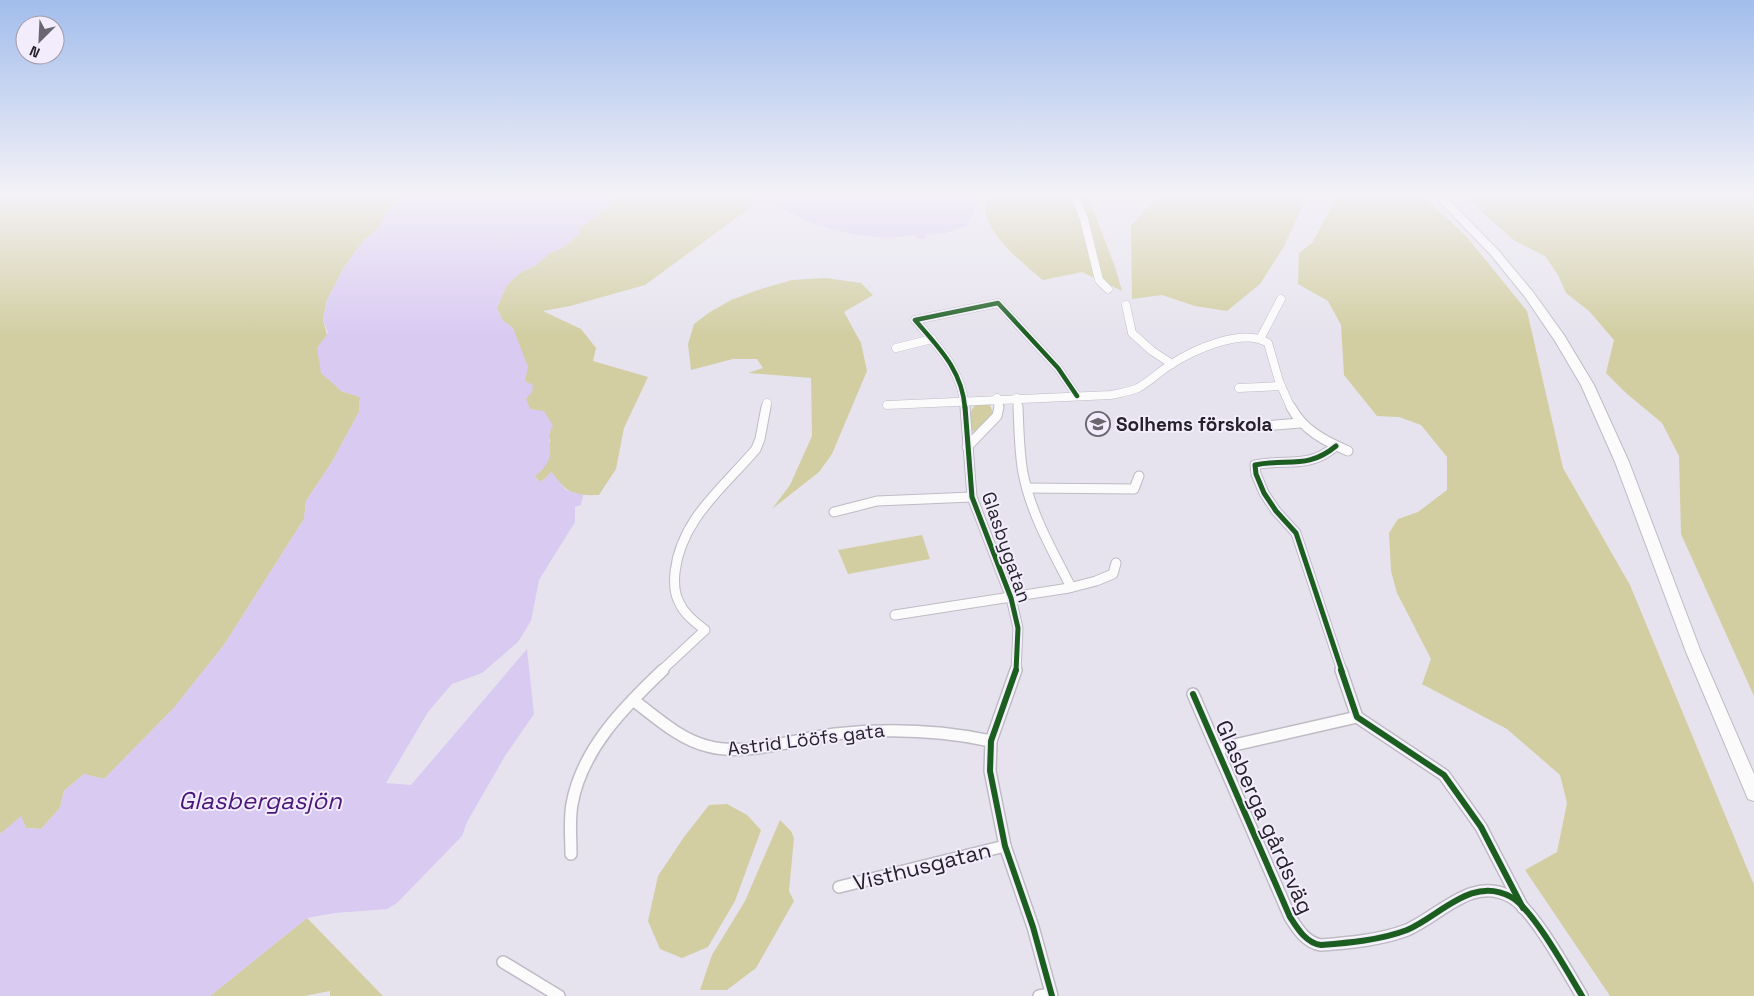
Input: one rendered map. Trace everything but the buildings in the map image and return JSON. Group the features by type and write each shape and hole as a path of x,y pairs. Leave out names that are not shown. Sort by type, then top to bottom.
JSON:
{"main road":[{"path":"1485,241 1530,296 1568,353 1589,389 1633,492 1690,643 1754,793"}],"street":[{"path":"1089,241 1098,280 1108,289"},
{"path":"1261,337 1281,299"},
{"name":"Glasbygatan","path":"1047,995 1033,927 1005,846 990,771 991,741 1016,673 1019,650 1018,628 1011,598 972,497 962,387 955,370 915,320 998,302 1058,368 1077,396"},
{"path":"1126,305 1132,333 1152,351 1172,364"},
{"path":"887,404 1115,394 1133,390 1172,364 1196,351 1230,340 1261,337 1268,343 1281,386 1289,406 1300,423 1336,446 1348,451"},
{"path":"896,348 932,339"},
{"path":"1240,388 1281,386"},
{"path":"967,447 997,416 999,410 997,398"},
{"path":"1017,398 1022,463 1027,488 1036,516 1071,588"},
{"path":"571,854 573,798 581,775 593,752 633,700 705,630 680,609 676,599 675,580 680,547 687,529 700,508 756,449 760,440 767,403"},
{"path":"1264,426 1300,423"},
{"path":"1336,446 1320,458 1299,462 1266,462 1256,465 1255,474 1277,515 1296,533 1358,717 1444,775 1481,827 1514,888 1522,908"},
{"path":"1027,488 1134,489 1139,476"},
{"path":"834,512 877,501 972,497"},
{"path":"895,615 1071,588 1113,574 1116,563"},
{"name":"Glasberga gårdsväg","path":"1193,694 1290,917 1301,934 1317,946 1333,945 1407,931 1461,897 1489,890 1513,898 1530,916 1582,996"},
{"name":"Astrid Lööfs gata","path":"633,700 696,744 724,750 738,750 849,732 895,728 937,730 991,741"},
{"path":"1217,749 1358,717"},
{"name":"Visthusgatan","path":"839,887 1005,846"},
{"path":"503,962 559,996"}],"shaded area":[{"path":"0,241 363,241 343,269 327,300 323,319 341,391 360,397 359,412 332,462 306,501 304,519 224,645 173,709 104,779 84,774 64,791 60,808 41,829 26,828 21,817 0,834"},
{"path":"567,241 704,241 645,285 570,306 543,311 581,329 596,348 593,361 648,377 624,428 616,469 599,495 582,495 571,492 551,472 540,482 534,476 542,470 550,441 548,433 525,399 525,381 513,328 502,320 497,308 506,286 518,274 536,265 551,252 561,249"},
{"path":"1002,241 1105,241 1122,291 1082,272 1043,280"},
{"path":"1131,241 1286,241 1260,284 1227,311 1195,306 1162,295 1132,299"},
{"path":"1313,241 1470,241 1527,311 1563,468 1630,585 1754,885 1754,996 1610,996 1525,870 1557,852 1567,803 1560,775 1507,729 1422,684 1431,659 1397,593 1391,571 1389,533 1398,519 1418,512 1447,490 1447,457 1421,425 1399,417 1377,416 1344,375 1341,325 1328,301 1298,284 1299,253"},
{"path":"1516,241 1754,241 1754,696 1681,534 1679,456 1662,423 1626,393 1606,373 1614,340 1589,311 1566,293 1558,275 1545,256"},
{"path":"826,278 861,283 873,295 844,312 861,343 867,371 832,454 819,472 772,509 790,485 812,436 811,378 748,373 763,368 757,359 733,359 691,370 688,344 694,324 731,300 792,280"},
{"path":"984,403 990,405 993,413 974,432 972,430 972,409"},
{"path":"922,535 930,559 848,574 838,550"},
{"path":"727,804 747,815 761,830 735,901 708,947 682,958 660,949 648,921 658,876 684,837 709,805"},
{"path":"780,820 791,831 794,838 789,891 794,901 756,968 727,990 700,990 712,955 745,901"},
{"path":"307,918 383,996 330,996 330,991 304,996 210,996"}],"water":[{"name":"Glasbergasjön","path":"363,241 570,241 561,249 551,252 536,265 518,274 506,286 497,308 502,320 513,328 528,367 525,381 533,385 532,392 526,399 530,409 544,411 553,426 549,435 550,457 544,468 534,477 540,482 551,472 566,490 583,495 581,505 575,507 575,522 539,580 531,621 518,642 482,673 452,684 428,712 386,783 411,785 527,649 534,714 505,756 467,822 462,836 397,903 387,909 335,913 307,918 210,996 0,996 0,834 21,816 26,828 41,829 60,808 64,791 84,774 104,779 173,709 224,645 304,519 306,501 332,462 359,412 360,397 341,391 321,373 317,348 328,333 323,319 327,300 343,269"}],"cycle path":[{"path":"1052,996 1033,927 1005,846 990,771 991,741 1016,673 1018,628 1011,598 972,497 964,400 959,378 944,354 915,320 998,303 1058,368 1077,396"},
{"path":"1336,446 1322,457 1304,462 1271,462 1255,465 1259,484 1276,511 1296,533 1357,717 1444,775 1481,827 1523,908"},
{"path":"1193,694 1290,917 1307,939 1321,945 1392,934 1409,929 1457,899 1483,891 1497,892 1511,897 1528,913 1582,996"}],"place":[{"name":"Solhems förskola","path":"1098,424"}]}
